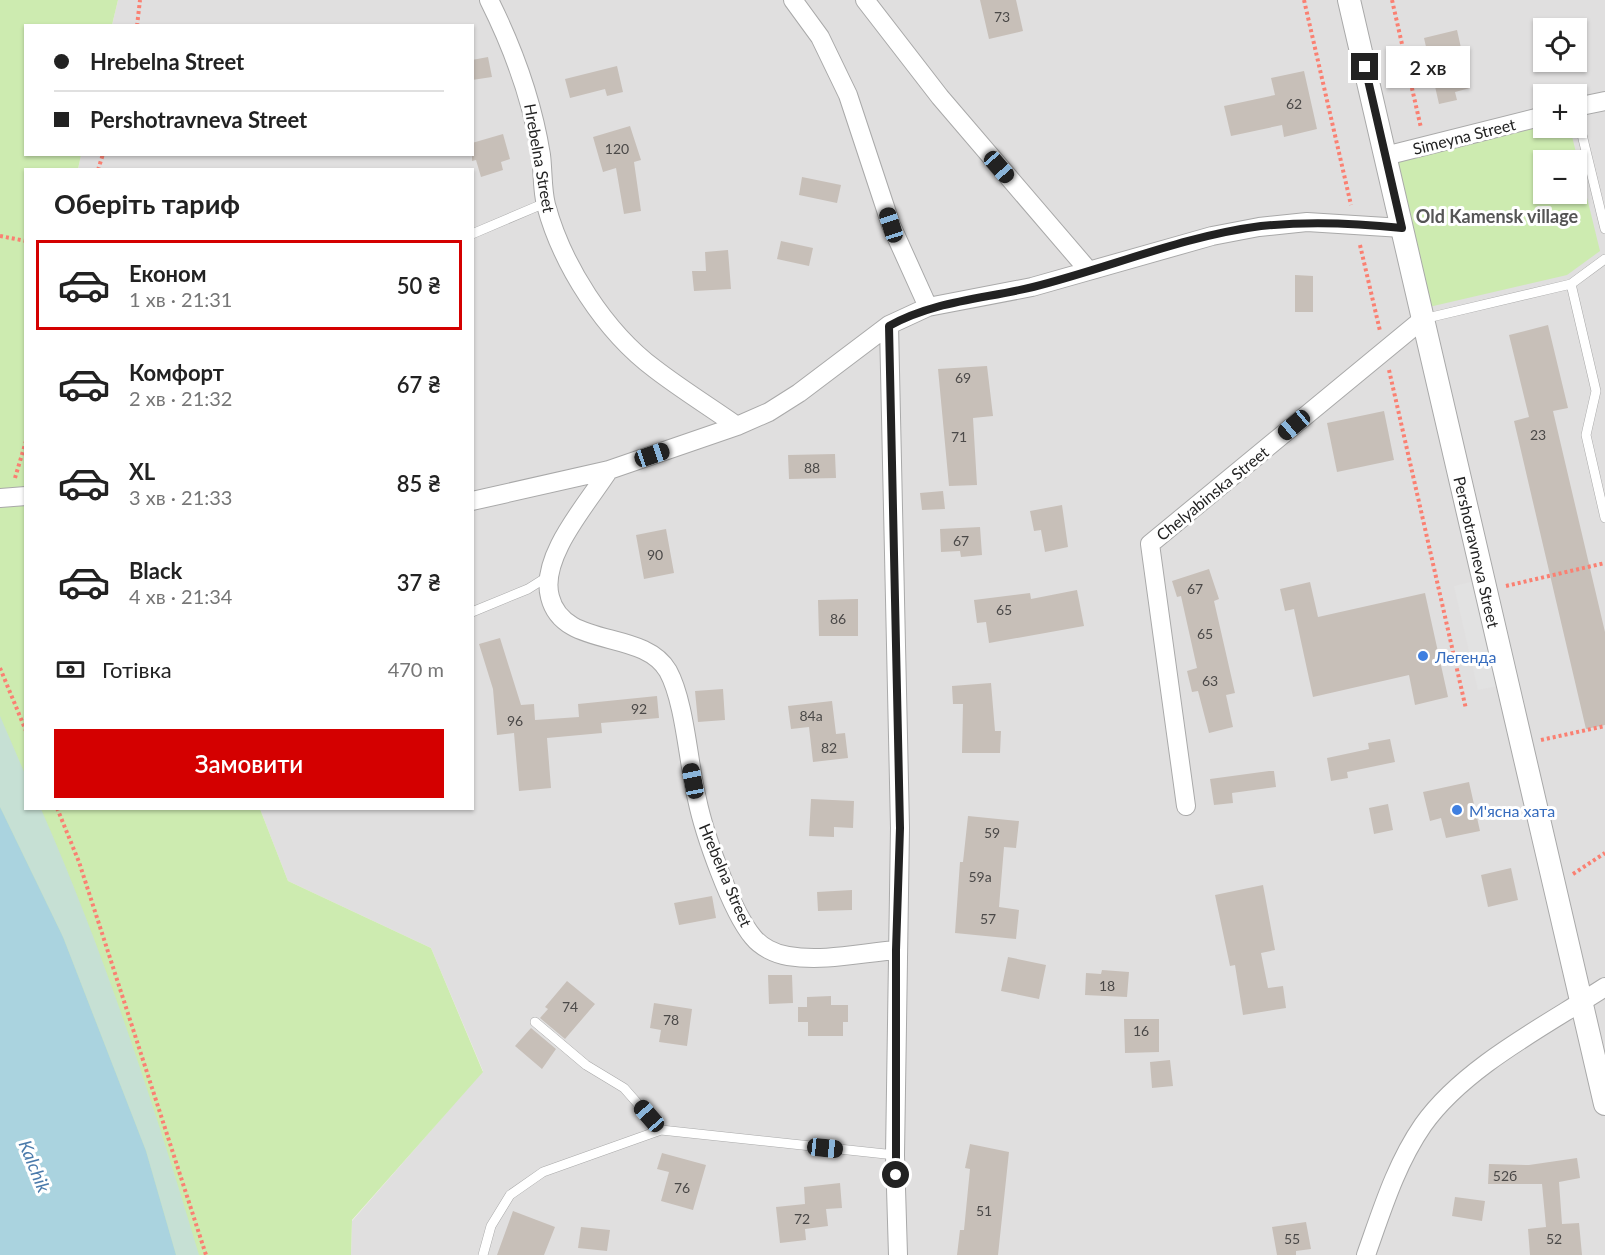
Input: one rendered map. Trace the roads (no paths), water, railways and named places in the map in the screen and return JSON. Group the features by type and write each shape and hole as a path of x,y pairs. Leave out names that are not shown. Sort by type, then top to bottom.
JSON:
{"street":[{"name":"Hrebelna Street","path":"489,0 510,41 528,92 541,155 545,203 578,282 610,325 653,368 737,426"},
{"path":"793,0 820,37 848,95 891,225 928,307"},
{"path":"865,0 940,97 1089,271"},
{"name":"Pershotravneva Street","path":"1349,0 1605,1104"},
{"path":"1587,106 1605,101"},
{"name":"Simeyna Street","path":"1385,156 1533,119"},
{"path":"474,501 609,470 737,426 769,412 889,326 928,307 1032,287 1212,236 1259,227 1307,222 1402,228"},
{"name":"Chelyabinska Street","path":"1186,806 1150,544 1423,319"},
{"path":"889,326 900,828 896,950 895,1155 898,1255"},
{"path":"547,576 554,554 609,470"},
{"name":"Hrebelna Street","path":"547,576 550,599 559,617 582,630 647,651 667,669 676,690 697,801 713,853 739,915 753,938 768,950 787,956 820,957 896,950"},
{"path":"1366,1255 1389,1189 1405,1156 1423,1125 1445,1098 1471,1074 1605,987"}],"lane":[{"path":"1583,138 1605,229"},
{"path":"474,233 545,203"},
{"path":"1423,319 1571,284 1605,259"},
{"path":"1571,284 1596,391 1586,435 1605,518"},
{"path":"474,611 528,589 547,576"},
{"path":"535,1022 585,1065 624,1088 662,1130"},
{"path":"483,1255 491,1226 510,1195 543,1172 662,1130 895,1155"}],"water":[{"name":"Kalchik","path":"0,807 63,937 146,1151 176,1255 0,1255"}],"place":[{"name":"Легенда","path":"1423,656"},
{"name":"М'ясна хата","path":"1457,810"}],"district":[{"name":"Old Kamensk village","path":"1497,216"}]}
